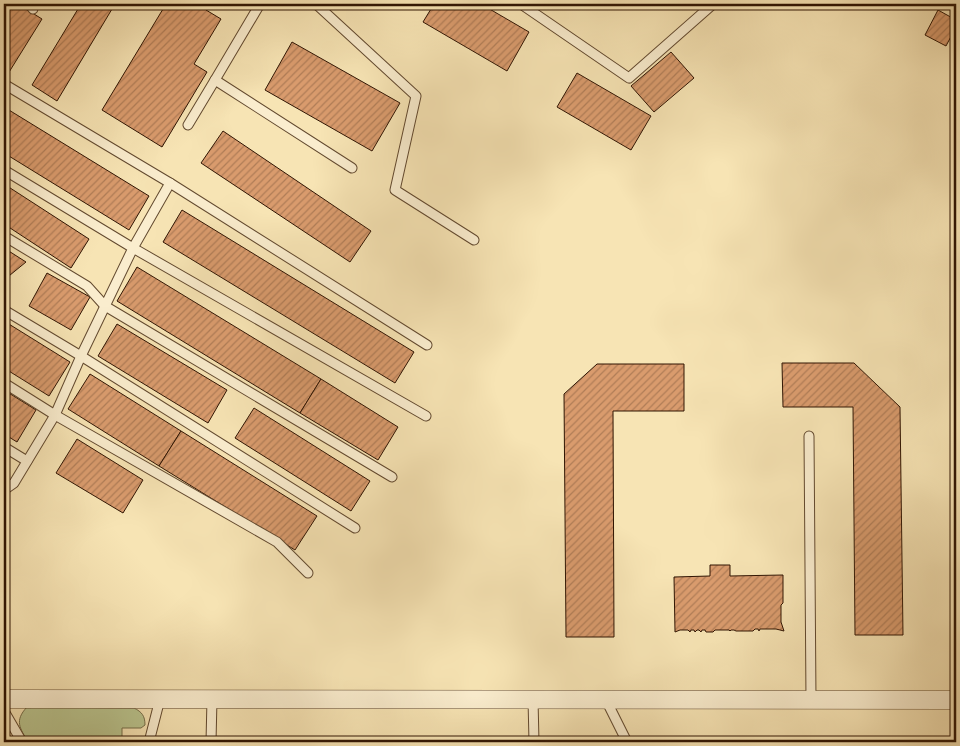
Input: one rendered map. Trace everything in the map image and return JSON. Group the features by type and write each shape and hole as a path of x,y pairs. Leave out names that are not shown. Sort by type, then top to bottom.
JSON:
{"street":[{"path":"4,699 956,700"}],"lane":[{"path":"188,124 260,4"},
{"path":"316,4 416,96 395,190 474,240"},
{"path":"522,4 629,78 713,4"},
{"path":"216,80 352,168"},
{"path":"4,84 170,183 427,345"},
{"path":"4,170 133,248 426,416"},
{"path":"4,490 14,483 55,415 133,248 170,183"},
{"path":"4,236 87,286 105,306 392,477"},
{"path":"4,310 81,356 355,528"},
{"path":"4,384 277,542 308,573"},
{"path":"808,436 811,700"},
{"path":"4,447 27,461"},
{"path":"149,742 160,699"},
{"path":"211,742 212,699"},
{"path":"533,699 534,742"},
{"path":"606,699 627,742"},
{"path":"4,711 22,742"}],"green space":[{"path":"27,707 134,708 142,715 145,725 141,728 122,728 122,742 28,742 19,721"}],"building":[{"path":"7,4 18,4 42,19 6,77 4,76 4,9"},
{"path":"81,4 115,4 57,101 32,85"},
{"path":"166,4 210,4 206,10 221,19 194,64 207,72 162,147 102,110"},
{"path":"434,4 481,4 529,32 507,71 423,22"},
{"path":"938,10 956,20 956,27 946,46 925,35"},
{"path":"292,42 400,103 372,151 265,90"},
{"path":"671,52 694,78 654,112 631,86"},
{"path":"577,73 651,116 631,150 557,107"},
{"path":"4,107 149,196 129,230 4,153"},
{"path":"223,131 371,231 350,262 201,163"},
{"path":"4,184 89,239 71,268 4,224"},
{"path":"182,210 414,352 395,383 163,242"},
{"path":"4,248 26,262 4,280"},
{"path":"137,267 321,379 300,413 117,301"},
{"path":"47,273 90,297 71,330 29,306"},
{"path":"4,321 70,362 49,396 4,368"},
{"path":"117,324 227,390 208,423 98,356"},
{"path":"782,363 854,363 900,407 903,635 855,635 853,407 783,407"},
{"path":"597,364 684,364 684,411 613,411 614,637 566,637 564,394"},
{"path":"90,374 181,431 159,466 68,409"},
{"path":"321,379 398,427 378,460 300,413"},
{"path":"4,390 36,410 17,442 4,434"},
{"path":"254,408 370,481 351,511 235,438"},
{"path":"181,431 317,516 295,550 159,466"},
{"path":"77,439 143,480 123,513 56,473"},
{"path":"710,565 730,565 730,576 783,575 781,622 784,631 760,629 759,631 755,629 753,631 715,630 713,632 706,632 702,630 701,632 697,630 695,632 691,630 690,632 688,630 680,630 675,632 674,577 710,576"}]}
